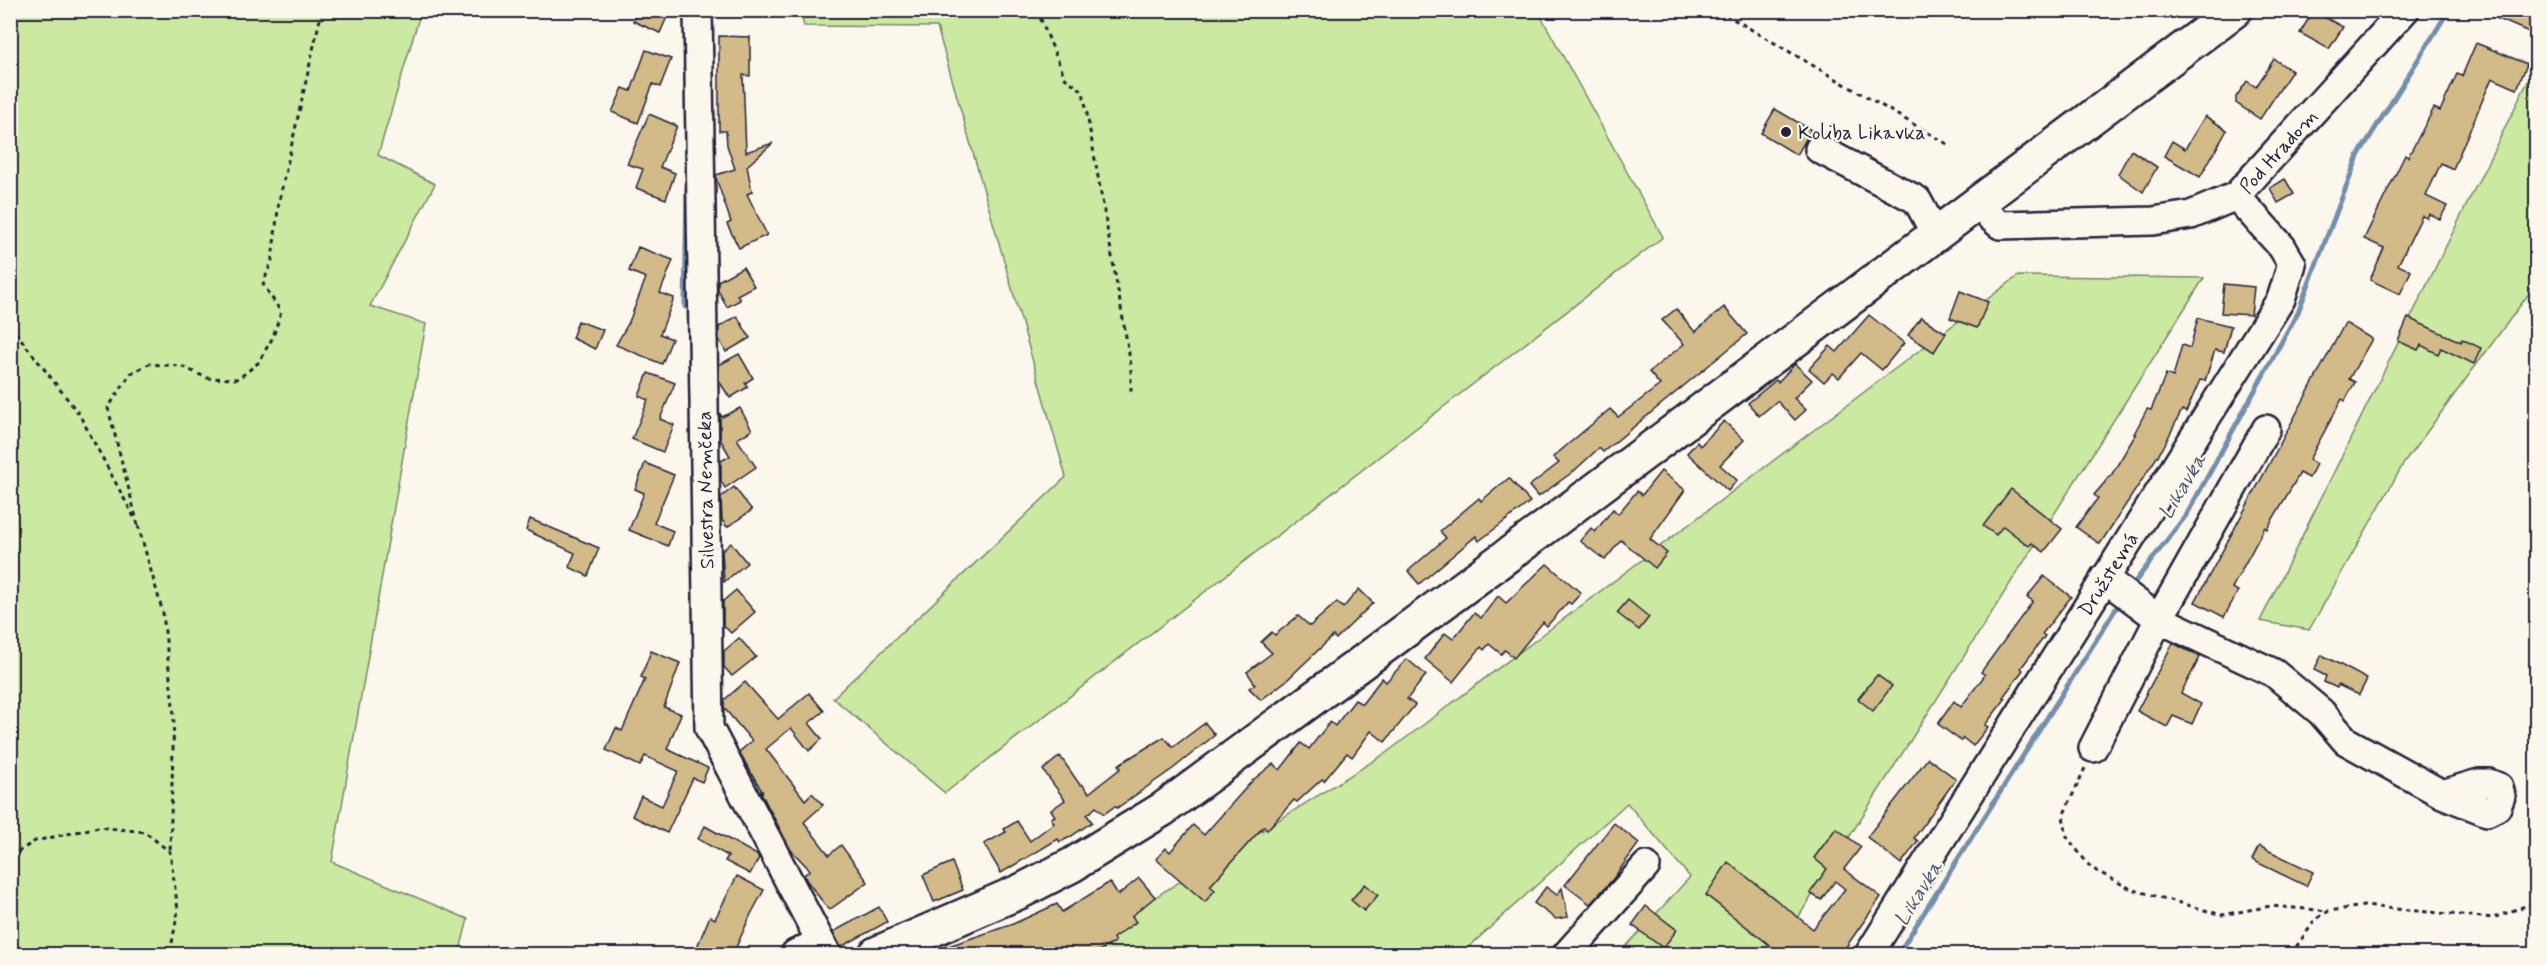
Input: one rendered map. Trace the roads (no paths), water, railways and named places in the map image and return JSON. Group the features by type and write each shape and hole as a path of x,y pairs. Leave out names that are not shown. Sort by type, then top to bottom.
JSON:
{"main road":[{"path":"876,954 1021,891 1072,866 1163,809 2235,10"}],"street":[{"name":"Silvestra Nemčeka","path":"698,10 709,728 824,948 795,954"},
{"name":"Pod Hradom","path":"1976,205 2000,225 2152,221 2191,215 2236,196 2405,10"},
{"path":"1819,149 1917,200 1936,235"},
{"name":"Družstevná","path":"1869,954 2281,299 2292,264 2282,247 2236,196"},
{"path":"2093,748 2159,619 2266,429"},
{"path":"2104,578 2159,619 2274,673 2321,712 2346,741 2442,794"},
{"path":"1567,954 1646,866"}],"waterway":[{"name":"Likavka","path":"2131,587 2187,514 2298,312 2358,156 2449,10"},
{"path":"685,307 687,189"},
{"name":"Likavka","path":"1898,954 2122,599"}],"place":[{"name":"Koliba Likavka","path":"1786,132"}]}
